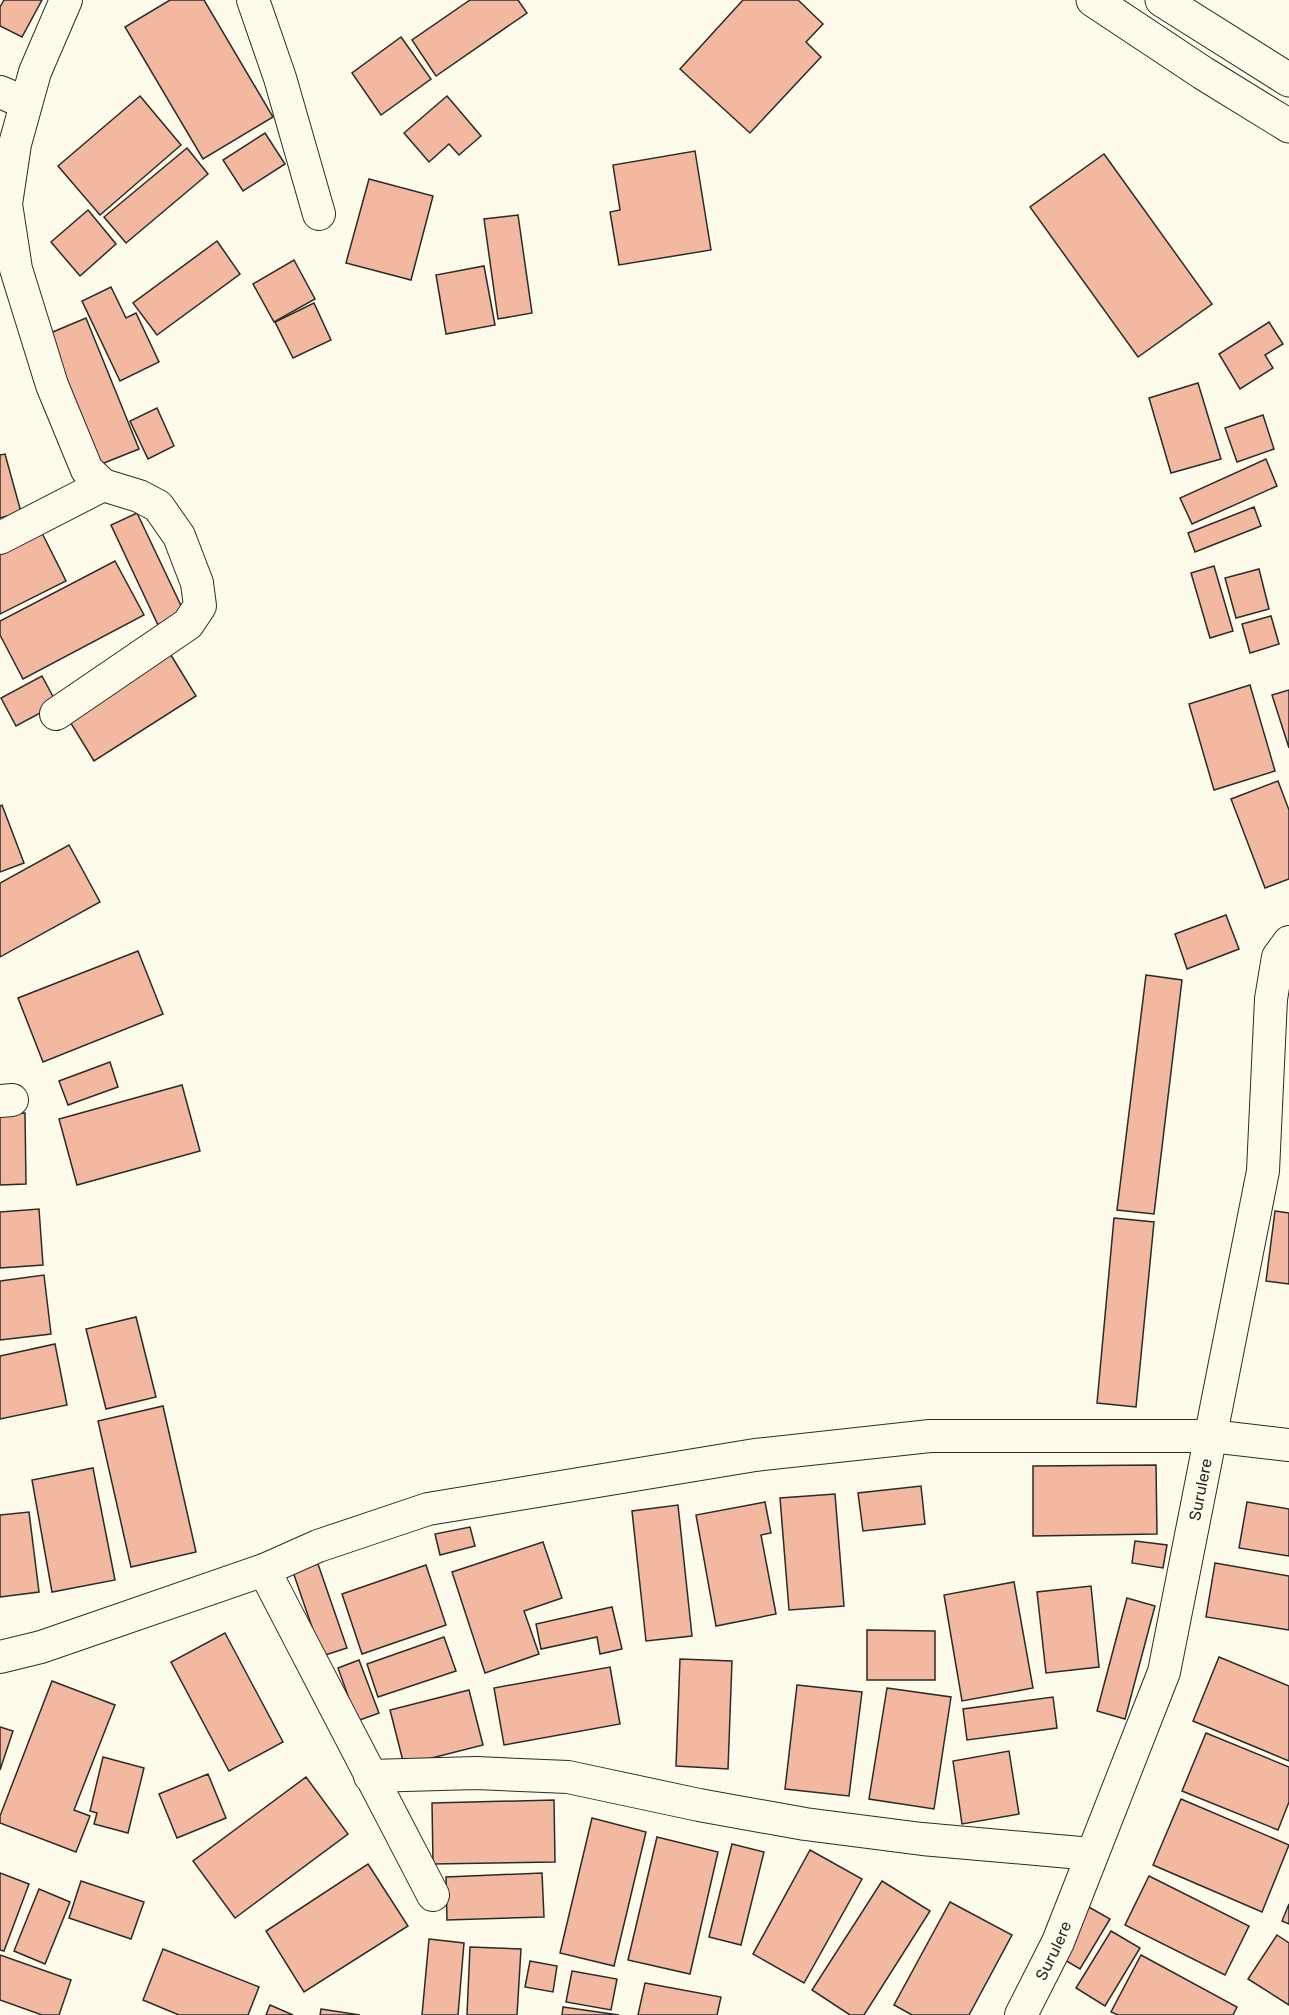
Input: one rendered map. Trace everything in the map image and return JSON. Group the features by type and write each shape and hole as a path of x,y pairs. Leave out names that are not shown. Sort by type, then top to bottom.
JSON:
{"main road":[{"path":"1093,0 1203,74 1289,126"},
{"path":"1162,0 1289,80"}],"street":[{"path":"56,714 188,624 200,606 197,584 179,536 158,506 139,496 103,485 87,470 52,385 16,269 6,204 15,144 13,97 35,72 66,0"},
{"path":"253,0 280,78 319,214"},
{"path":"0,538 103,485"},
{"name":"Surulere","path":"1022,2015 1058,1942 1164,1672 1263,1171 1271,999 1278,957 1289,942"},
{"path":"0,1657 41,1647 264,1570 318,1546 428,1509 755,1455 930,1436 1211,1436 1289,1445"},
{"path":"264,1570 433,1895"},
{"path":"370,1776 476,1773 568,1777 699,1805 805,1824 922,1839 1092,1854"}],"building":[{"path":"4,0 42,0 22,37 0,26 0,7"},
{"path":"170,0 204,0 273,117 203,159 125,27"},
{"path":"470,0 518,0 527,13 436,76 412,40"},
{"path":"743,0 798,0 823,24 806,42 821,57 750,133 680,69"},
{"path":"401,37 431,79 381,115 352,73"},
{"path":"140,96 181,145 100,215 58,166"},
{"path":"447,96 481,136 459,155 449,144 429,162 404,133"},
{"path":"265,133 285,164 243,191 223,160"},
{"path":"187,148 208,174 126,243 104,217"},
{"path":"695,151 711,250 619,265 610,212 620,210 613,165"},
{"path":"1104,154 1212,304 1138,357 1030,207"},
{"path":"369,179 433,196 411,280 346,263"},
{"path":"88,210 116,244 80,276 51,242"},
{"path":"518,215 532,313 498,319 484,219"},
{"path":"217,241 240,274 157,335 133,303"},
{"path":"294,260 315,299 274,322 253,284"},
{"path":"484,266 495,325 446,334 436,275"},
{"path":"111,287 126,318 136,313 159,362 120,381 82,301"},
{"path":"314,303 331,340 293,358 275,322"},
{"path":"86,318 139,449 94,467 41,337"},
{"path":"1269,322 1283,344 1265,355 1273,368 1240,389 1219,354"},
{"path":"1198,383 1221,459 1171,473 1149,398"},
{"path":"157,408 174,446 148,459 130,421"},
{"path":"1263,415 1274,449 1237,462 1225,428"},
{"path":"5,454 21,512 0,518 0,455"},
{"path":"1266,459 1277,486 1192,524 1180,498"},
{"path":"1254,507 1261,526 1195,552 1188,533"},
{"path":"137,513 184,612 158,625 111,525"},
{"path":"38,525 66,581 0,614 0,544"},
{"path":"115,561 144,615 23,679 0,635 0,621"},
{"path":"1214,566 1233,631 1210,638 1191,573"},
{"path":"1259,569 1269,609 1236,618 1225,578"},
{"path":"1271,616 1279,644 1250,653 1242,624"},
{"path":"166,647 196,696 94,761 64,712"},
{"path":"42,676 57,704 16,726 1,698"},
{"path":"1250,685 1275,771 1214,790 1189,704"},
{"path":"1289,690 1289,748 1272,695"},
{"path":"1278,781 1289,810 1289,879 1265,888 1231,799"},
{"path":"2,805 24,863 0,872 0,806"},
{"path":"69,845 100,902 0,957 0,883"},
{"path":"1226,915 1239,949 1187,969 1175,934"},
{"path":"138,951 163,1014 43,1062 18,998"},
{"path":"1146,975 1182,980 1154,1214 1117,1210"},
{"path":"110,1062 118,1087 68,1105 59,1081"},
{"path":"182,1085 200,1151 77,1185 59,1119"},
{"path":"25,1113 26,1184 0,1185 0,1114"},
{"path":"39,1209 43,1265 0,1268 0,1212"},
{"path":"1275,1211 1289,1213 1289,1284 1266,1281"},
{"path":"1114,1218 1154,1222 1136,1407 1097,1403"},
{"path":"44,1275 51,1334 0,1340 0,1281"},
{"path":"136,1317 156,1397 106,1409 86,1329"},
{"path":"55,1344 67,1405 0,1419 0,1356"},
{"path":"163,1406 196,1552 131,1567 98,1421"},
{"path":"1156,1465 1157,1534 1033,1536 1033,1466"},
{"path":"93,1468 115,1580 52,1592 32,1480"},
{"path":"921,1486 925,1524 863,1531 858,1493"},
{"path":"835,1494 844,1606 789,1610 780,1498"},
{"path":"765,1502 771,1533 761,1535 776,1614 716,1626 696,1515"},
{"path":"1247,1502 1289,1509 1289,1556 1239,1548"},
{"path":"678,1505 692,1636 646,1641 632,1511"},
{"path":"29,1512 39,1592 0,1597 0,1515"},
{"path":"470,1527 475,1546 440,1555 435,1534"},
{"path":"1135,1541 1167,1545 1163,1568 1132,1563"},
{"path":"543,1542 562,1598 524,1611 539,1654 485,1673 452,1572"},
{"path":"1215,1563 1289,1576 1289,1630 1206,1617"},
{"path":"318,1564 347,1648 322,1656 293,1572"},
{"path":"426,1565 446,1625 362,1654 342,1594"},
{"path":"1014,1582 1033,1688 962,1701 944,1595"},
{"path":"1091,1586 1099,1667 1046,1673 1037,1592"},
{"path":"1127,1598 1155,1606 1125,1719 1097,1711"},
{"path":"612,1607 622,1649 600,1654 597,1637 541,1649 536,1624"},
{"path":"867,1630 935,1631 935,1680 867,1680"},
{"path":"225,1633 283,1742 229,1771 171,1662"},
{"path":"444,1637 456,1671 378,1697 367,1664"},
{"path":"1219,1657 1289,1686 1289,1761 1193,1721"},
{"path":"680,1659 732,1661 728,1769 676,1766"},
{"path":"359,1660 379,1713 357,1721 338,1668"},
{"path":"610,1667 620,1724 504,1745 494,1688"},
{"path":"52,1681 115,1705 74,1810 90,1816 76,1852 0,1823 0,1816"},
{"path":"797,1685 862,1692 849,1796 785,1789"},
{"path":"887,1688 951,1697 934,1809 869,1799"},
{"path":"469,1690 483,1745 404,1765 390,1710"},
{"path":"1053,1697 1057,1728 967,1740 963,1709"},
{"path":"0,1727 13,1731 0,1770"},
{"path":"1206,1733 1289,1767 1289,1802 1278,1830 1182,1791"},
{"path":"1009,1751 1019,1814 962,1824 953,1761"},
{"path":"103,1757 144,1768 128,1833 94,1824 97,1813 90,1811"},
{"path":"208,1774 226,1818 177,1838 159,1794"},
{"path":"306,1777 348,1834 235,1918 193,1861"},
{"path":"1181,1799 1289,1845 1262,1912 1153,1865"},
{"path":"554,1800 555,1862 433,1864 432,1803"},
{"path":"592,1818 646,1832 614,1966 560,1953"},
{"path":"657,1837 718,1852 690,1974 628,1960"},
{"path":"732,1844 764,1852 741,1945 709,1937"},
{"path":"810,1850 862,1879 804,1983 753,1954"},
{"path":"368,1864 408,1926 304,1992 266,1931"},
{"path":"0,1873 29,1884 4,1951 0,1950"},
{"path":"542,1873 544,1917 447,1920 446,1877"},
{"path":"1149,1876 1249,1926 1225,1975 1125,1925"},
{"path":"81,1881 144,1902 131,1939 69,1918"},
{"path":"882,1881 930,1911 864,2015 850,2015 812,1990"},
{"path":"39,1889 70,1902 45,1964 14,1951"},
{"path":"950,1902 1012,1935 969,2015 912,2015 894,2005"},
{"path":"1289,1904 1289,1924 1282,1921"},
{"path":"1087,1906 1110,1919 1080,1969 1058,1956"},
{"path":"1111,1931 1140,1948 1105,2006 1076,1988"},
{"path":"1277,1935 1289,1943 1289,2005 1248,1979"},
{"path":"429,1939 464,1943 458,2015 422,2015"},
{"path":"470,1947 521,1949 517,2015 467,2015"},
{"path":"163,1949 259,1987 248,2015 179,2015 143,2000"},
{"path":"0,1955 71,1980 59,2015 42,2015 0,2000"},
{"path":"1141,1955 1237,2007 1233,2015 1118,2015 1111,2012"},
{"path":"530,1961 557,1966 553,1992 525,1987"},
{"path":"572,1971 617,1979 611,2010 566,2002"},
{"path":"645,1983 721,1997 717,2015 638,2015"},
{"path":"270,2005 293,2015 266,2015"},
{"path":"563,2007 619,2015 562,2015"},
{"path":"321,2009 360,2015 320,2015"}]}
